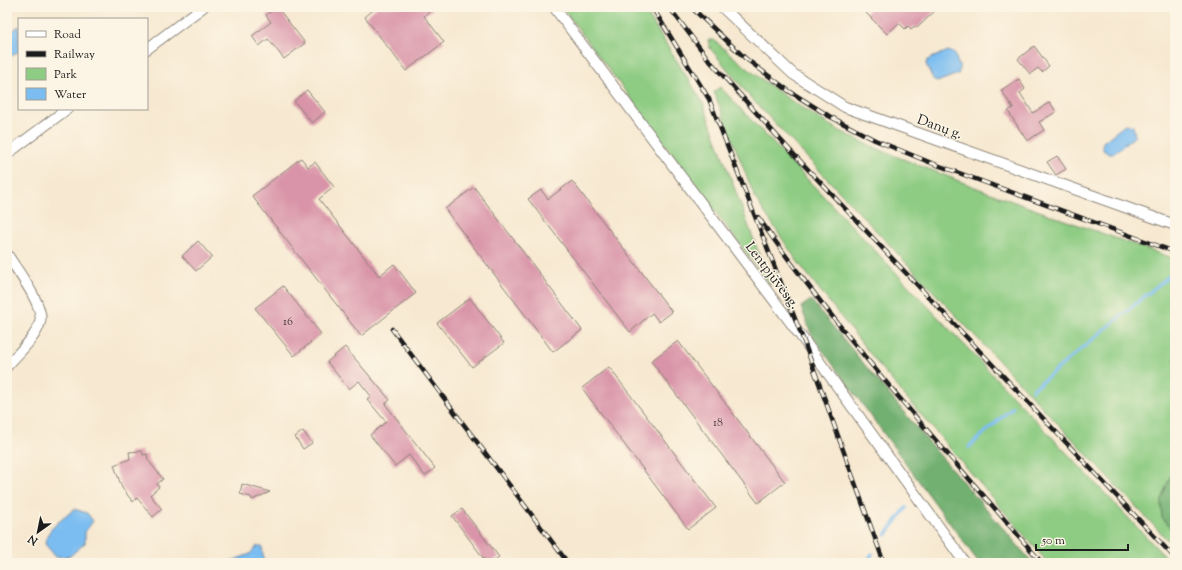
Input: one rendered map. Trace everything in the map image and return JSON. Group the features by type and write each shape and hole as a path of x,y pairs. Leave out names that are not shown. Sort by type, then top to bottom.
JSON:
{"street":[{"path":"148,48 203,7"},
{"name":"Lentpjūvės g.","path":"554,7 803,339 965,563"},
{"name":"Danų g.","path":"722,7 793,74 845,107 1175,225"},
{"path":"7,154 66,110"},
{"path":"7,254 42,314 40,323 34,334 7,366"}],"green space":[{"path":"562,7 643,7 702,101 771,286"},
{"path":"708,40 714,40 755,74 798,105 841,132 868,145 997,196 1175,259 1175,464 1161,500 1162,518 1175,533 1175,548 750,97 710,48"},
{"path":"720,87 1171,563 1048,563 882,369 797,261 755,198 714,92"},
{"path":"811,300 932,446 1033,563 979,563 812,336 801,307"},
{"path":"1175,464 1175,533 1162,518 1161,500"}],"water":[{"path":"18,27 18,52 11,56 7,55 7,35"},
{"path":"948,51 954,53 960,69 958,74 937,82 933,79 926,64 927,60"},
{"path":"1126,124 1133,126 1135,136 1113,154 1104,151 1102,146 1103,142"},
{"path":"74,509 87,513 93,521 85,532 85,543 70,556 56,557 45,544 46,538 48,533"},
{"path":"257,546 262,546 264,563 226,563 250,554"}],"building":[{"path":"277,7 305,43 284,59 268,39 259,46 252,36 271,22 266,15"},
{"path":"377,7 435,7 424,16 444,42 406,71 365,17"},
{"path":"872,7 939,7 917,28 915,26 911,29 908,26 905,29 899,23 887,34 866,13"},
{"path":"1034,46 1049,66 1042,72 1038,68 1030,74 1018,59"},
{"path":"1019,79 1025,89 1020,93 1033,113 1050,102 1056,112 1039,122 1044,130 1027,141 1008,111 1013,108 1001,90"},
{"path":"307,90 325,112 312,123 294,101"},
{"path":"1057,156 1066,169 1056,175 1047,162"},
{"path":"301,158 308,167 315,162 334,187 319,199 379,276 394,264 416,293 361,336 252,196"},
{"path":"572,181 672,312 659,322 652,313 630,332 528,199 541,190 548,199"},
{"path":"474,187 582,330 553,352 445,209"},
{"path":"198,241 212,257 196,271 182,256"},
{"path":"283,286 321,334 294,356 255,308"},
{"path":"470,298 504,343 472,367 437,323"},
{"path":"678,341 785,482 758,503 651,361"},
{"path":"345,347 390,400 385,404 435,468 425,476 409,455 395,466 370,435 386,422 367,399 371,396 359,381 349,389 327,362"},
{"path":"609,367 716,508 688,529 582,388"},
{"path":"303,431 312,443 303,449 295,437"},
{"path":"142,451 143,455 147,454 148,460 163,479 157,484 159,487 150,495 162,509 153,517 137,498 133,502 122,488 114,465 130,459 129,452"},
{"path":"242,484 270,492 252,500 251,497 240,494"},
{"path":"462,509 499,557 490,563 487,563 452,516"}],"waterway":[{"path":"1032,390 1175,271"},
{"path":"969,447 1013,407"},
{"path":"886,535 906,508"},
{"path":"866,563 872,554"}],"railway":[{"path":"669,7 709,60 786,146 1175,558"},
{"path":"691,7 745,58 789,91 829,116 875,140 929,162 1175,252"},
{"path":"654,10 709,99 803,339 884,563"},
{"path":"758,217 825,307 860,350 1042,563"},
{"path":"392,329 568,563"}]}
